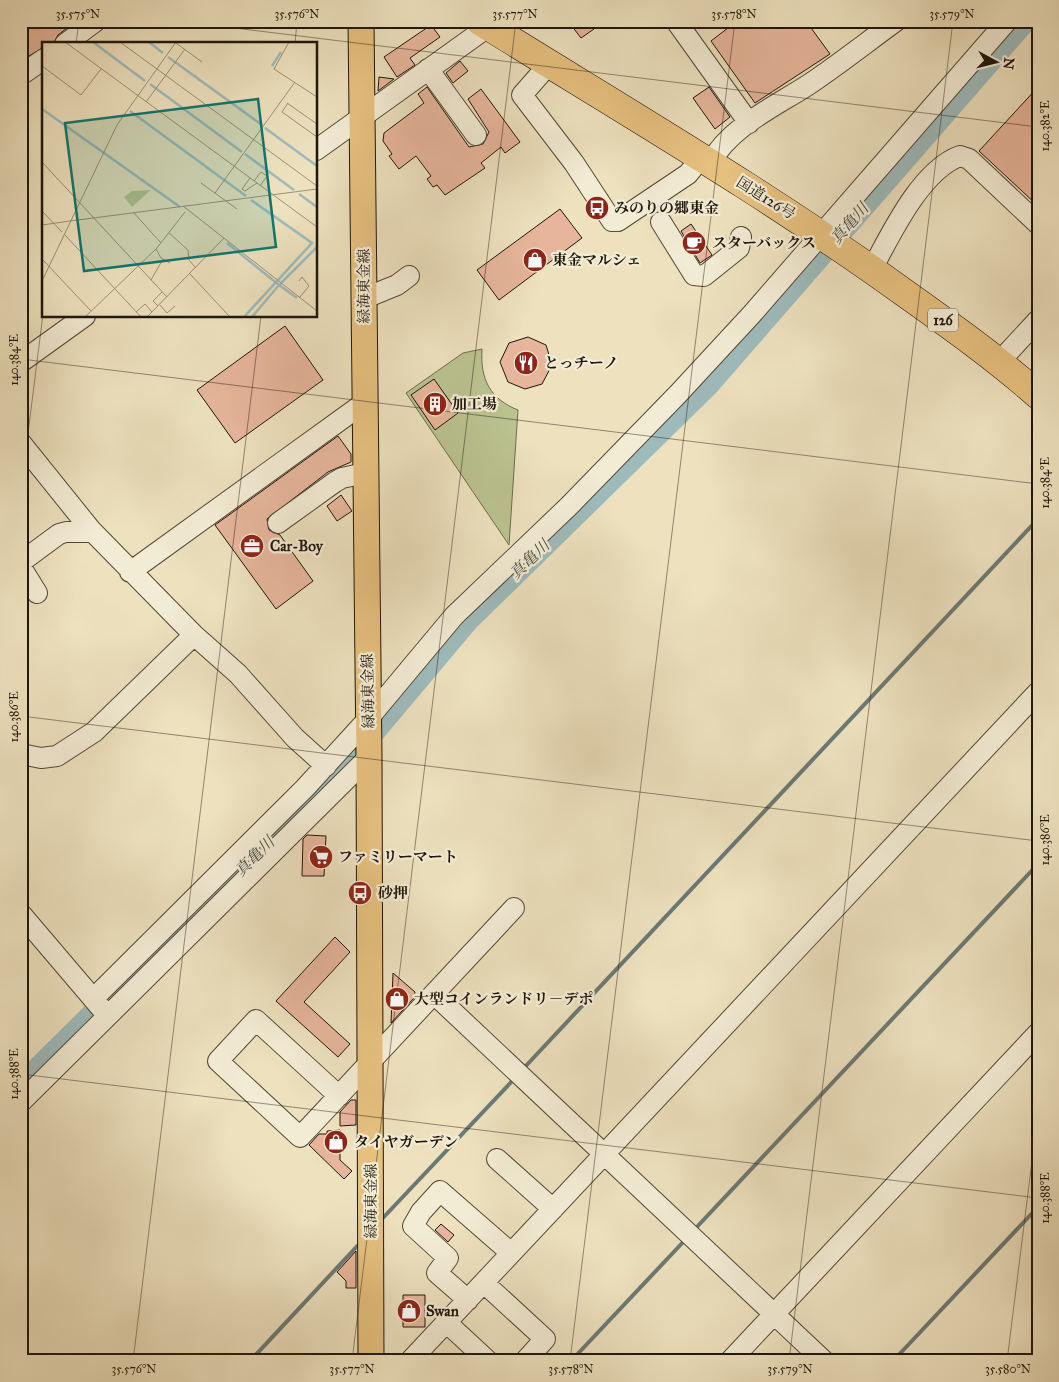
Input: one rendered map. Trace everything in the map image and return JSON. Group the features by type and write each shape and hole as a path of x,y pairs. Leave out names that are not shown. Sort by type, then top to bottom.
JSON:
{"highway":[{"name":"国道126号","path":"488,23 821,233 1000,362 1038,395"}],"main road":[{"name":"緑海東金線","path":"361,21 369,757 371,1361"}],"street":[{"path":"68,42 96,21"},
{"path":"676,21 749,123"},
{"path":"550,63 522,95 574,162 612,221 618,221 688,174 749,123 810,84 896,21"},
{"path":"93,999 233,862 326,766 454,616 569,506 678,394 752,314 1007,21"},
{"path":"318,149 428,70 488,23"},
{"path":"21,75 42,60"},
{"path":"428,70 476,134"},
{"path":"872,269 912,197 951,159 960,156 969,160 1038,224"},
{"path":"661,222 694,275 698,277 704,276 739,248 741,237"},
{"path":"365,298 397,285 409,276"},
{"path":"21,362 82,318"},
{"path":"1000,362 1038,320"},
{"path":"130,572 364,402"},
{"path":"21,443 93,532 130,572 194,635 238,674 295,738 326,766"},
{"path":"278,522 335,482 365,473"},
{"path":"21,562 60,534 66,532 93,532"},
{"path":"21,567 37,593"},
{"path":"21,754 41,758 57,756 94,732 194,635"},
{"path":"410,1361 1038,692"},
{"path":"21,1102 369,757"},
{"path":"338,1096 256,1020 218,1061 300,1137 514,908"},
{"path":"21,914 109,1016"},
{"path":"434,994 824,1361"},
{"path":"730,1361 1038,1033"},
{"path":"497,1159 553,1209"},
{"path":"468,1300 437,1272 448,1258 413,1226 421,1212 440,1191 511,1253"},
{"path":"484,1283 545,1339 525,1361"},
{"path":"447,1322 488,1361"}],"green space":[{"path":"482,349 483,370 489,387 500,400 518,410 509,545 406,393 463,353"}],"building":[{"path":"21,21 76,21 58,35 54,42 42,42 42,48 24,59 21,55"},
{"path":"568,21 588,21 594,29 581,38"},
{"path":"737,21 806,21 830,54 755,103 711,41"},
{"path":"431,25 440,37 410,58 415,65 397,77 384,57"},
{"path":"460,61 468,71 453,83 446,73"},
{"path":"379,77 394,79 378,91"},
{"path":"427,87 469,147 483,144 489,132 468,99 481,89 520,142 505,153 501,147 481,163 485,168 445,195 437,185 433,187 427,179 431,176 416,156 399,169 389,156 392,154 383,141 384,133 424,103 418,94"},
{"path":"709,87 730,117 715,129 693,98"},
{"path":"1038,87 1038,206 979,151"},
{"path":"560,209 582,238 499,300 477,270"},
{"path":"691,224 712,255 700,263 681,231"},
{"path":"285,326 323,380 235,443 197,390"},
{"path":"528,337 546,345 552,365 542,384 525,389 508,382 500,362 509,343"},
{"name":"加工場","path":"434,379 458,413 435,430 411,395"},
{"path":"338,436 351,454 351,462 328,472 267,519 269,530 280,535 313,581 276,609 215,525"},
{"path":"341,495 352,511 337,521 327,506"},
{"path":"307,835 326,836 324,876 302,876 303,839"},
{"path":"335,937 350,952 304,1002 350,1044 338,1057 276,1001"},
{"path":"393,973 415,992 414,998 391,1023"},
{"path":"351,1100 356,1100 356,1125 340,1126 340,1112"},
{"path":"340,1130 340,1160 352,1171 344,1179 309,1145 319,1134"},
{"path":"441,1224 454,1235 448,1242 435,1230"},
{"path":"356,1251 356,1288 346,1288 346,1281 337,1272"},
{"path":"403,1295 425,1295 425,1327 403,1327"}],"waterway":[{"name":"真亀川","path":"21,1086 340,771 467,620 706,386 1024,21"},
{"path":"523,1069 1038,519"},
{"path":"694,1230 1038,864"},
{"path":"381,1220 515,1078"},
{"path":"893,1361 1038,1207"},
{"path":"571,1361 686,1239"},
{"path":"250,1361 361,1242"}],"place":[{"name":"みのりの郷東金","path":"597,208"},
{"name":"スターバックス","path":"694,243"},
{"name":"東金マルシェ","path":"535,260"},
{"name":"とっチーノ","path":"526,363"},
{"name":"加工場","path":"435,404"},
{"name":"Car-Boy","path":"252,546"},
{"name":"ファミリーマート","path":"321,857"},
{"name":"砂押","path":"360,893"},
{"name":"大型コインランドリ－デポ","path":"397,999"},
{"name":"タイヤガーデン","path":"336,1142"},
{"name":"Swan","path":"409,1311"}]}
